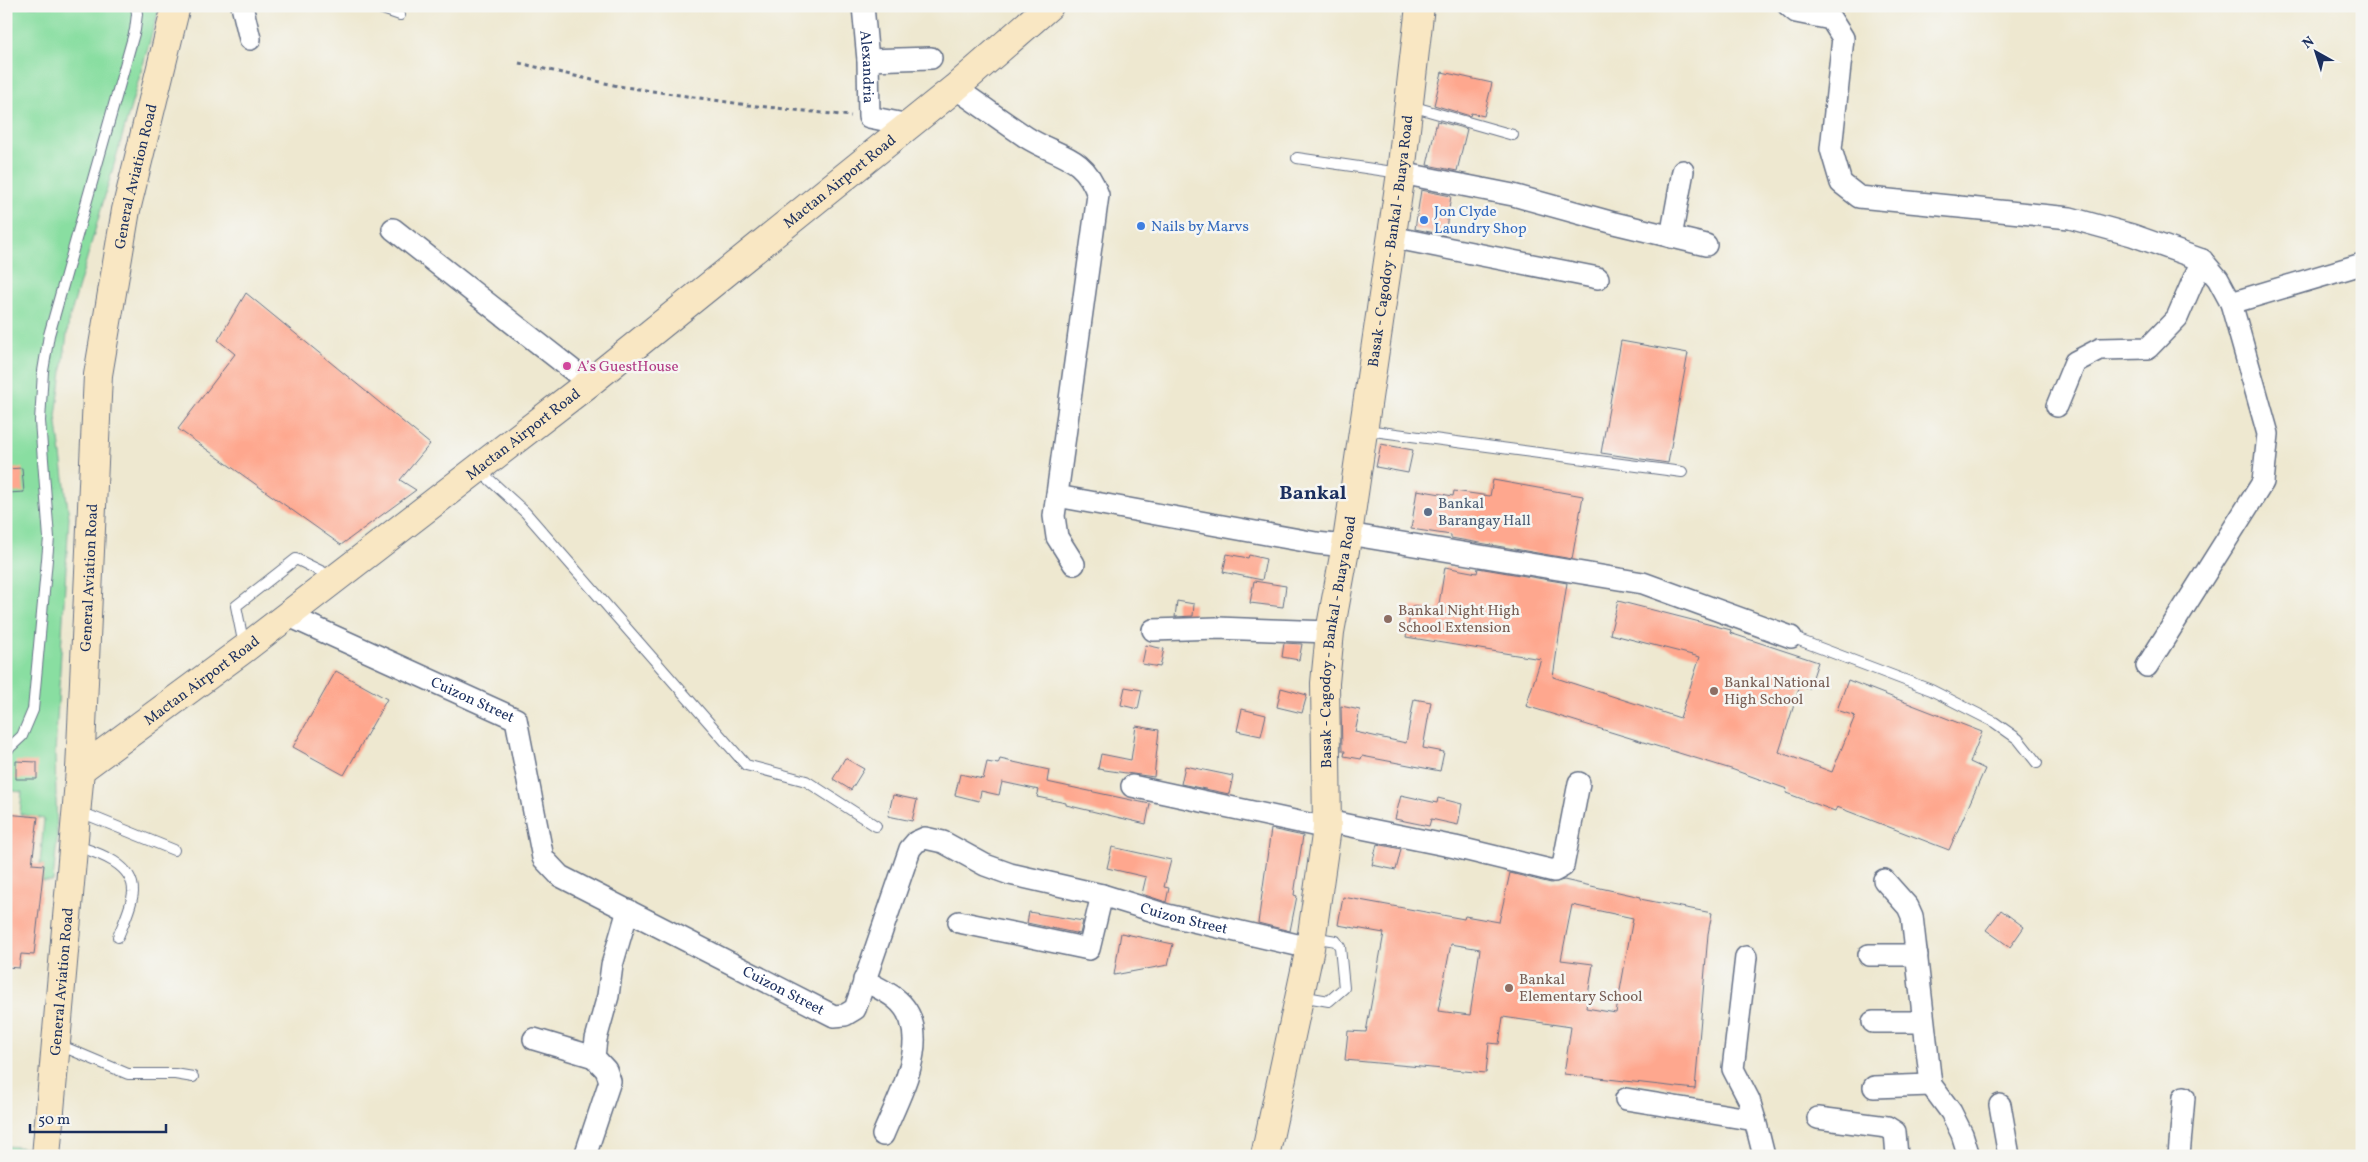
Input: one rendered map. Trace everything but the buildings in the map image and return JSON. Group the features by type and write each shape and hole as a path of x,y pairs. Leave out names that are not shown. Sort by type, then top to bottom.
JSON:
{"main road":[{"name":"General Aviation Road","path":"46,1156 80,770 98,375 126,210 176,6"},
{"name":"Mactan Airport Road","path":"80,770 244,649 589,383 955,88 1048,6"},
{"name":"Basak - Cagodoy - Bankal - Buaya Road","path":"1265,1156 1300,996 1327,825 1325,683 1330,632 1347,540 1401,174 1420,6"}],"street":[{"path":"242,6 250,39"},
{"name":"Alexandria","path":"863,6 868,60 869,118 909,125"},
{"path":"1789,6 1796,12 1831,19 1843,38 1831,150 1841,183 1860,197 2070,218 2132,235 2202,260 2218,279 2231,303 2268,434 2263,482 2147,666"},
{"path":"868,60 931,58"},
{"path":"955,88 1028,138 1068,157 1092,178 1098,195 1054,516 1057,537 1074,564"},
{"path":"1671,236 1683,171"},
{"path":"1401,174 1513,195 1706,245"},
{"path":"394,229 589,383"},
{"path":"1391,237 1598,278"},
{"path":"2057,406 2075,362 2100,349 2148,348 2177,318 2202,260"},
{"path":"2231,303 2362,264"},
{"path":"1057,496 1316,544 1347,540 1643,583 1791,637"},
{"name":"Cuizon Street","path":"287,615 516,719 543,858 560,876 834,1016 845,1015 855,1009 910,849 916,842 925,838 943,842 985,865 1010,874 1102,895 1167,915 1310,942"},
{"path":"1153,630 1216,624 1330,632"},
{"path":"1132,786 1327,825 1455,847 1554,871 1563,866 1579,784"},
{"path":"1884,880 1908,907 1912,916 1931,1085 1951,1112 1962,1134 1969,1156"},
{"path":"959,922 1089,949 1102,895"},
{"path":"594,1057 596,1038 608,996 612,965 628,910"},
{"path":"1870,955 1917,955"},
{"path":"1746,957 1733,1069 1752,1107 1764,1156"},
{"path":"864,980 895,998 908,1014 914,1028 912,1063 883,1134"},
{"path":"1873,1022 1923,1022"},
{"path":"534,1039 594,1057 606,1070 610,1081 585,1156"},
{"path":"1874,1087 1931,1085"},
{"path":"2179,1156 2184,1097"},
{"path":"1626,1099 1755,1120"},
{"path":"2000,1105 2009,1156"},
{"path":"1818,1118 1887,1127 1895,1132 1897,1156"}],"lane":[{"path":"6,751 22,736 33,710 49,538 40,421 43,371 49,335 135,30 136,6"},
{"path":"374,6 400,15"},
{"path":"1410,106 1513,135"},
{"path":"1297,158 1401,174"},
{"path":"1362,429 1682,472"},
{"path":"478,469 525,512 746,765 806,781 876,826"},
{"path":"244,649 236,606 296,558 336,578"},
{"path":"1791,637 1931,690 1994,722 2018,739 2037,763"},
{"path":"77,811 174,850"},
{"path":"74,845 110,859 122,869 131,882 133,892 118,937"},
{"path":"1300,996 1329,1001 1344,988 1340,947 1336,941 1310,942"},
{"path":"56,1044 128,1074 175,1074 193,1078"}],"path":[{"path":"519,63 618,86 748,106 869,118"}],"green space":[{"path":"6,6 160,6 69,320 56,416 69,517 55,754 57,840 53,881 42,881 44,865 40,865 44,819 20,814 22,792 6,790"},
{"path":"6,1146 28,1148 28,1156 6,1156"}],"place":[{"name":"Jon Clyde Laundry Shop","path":"1424,220"},
{"name":"Nails by Marvs","path":"1141,226"},
{"name":"A’s GuestHouse","path":"567,366"},
{"name":"Bankal Barangay Hall","path":"1428,512"},
{"name":"Bankal Night High School Extension","path":"1388,619"},
{"name":"Bankal National High School","path":"1714,691"},
{"name":"Bankal Elementary School","path":"1509,988"}],"district":[{"name":"Bankal","path":"1313,492"}]}
